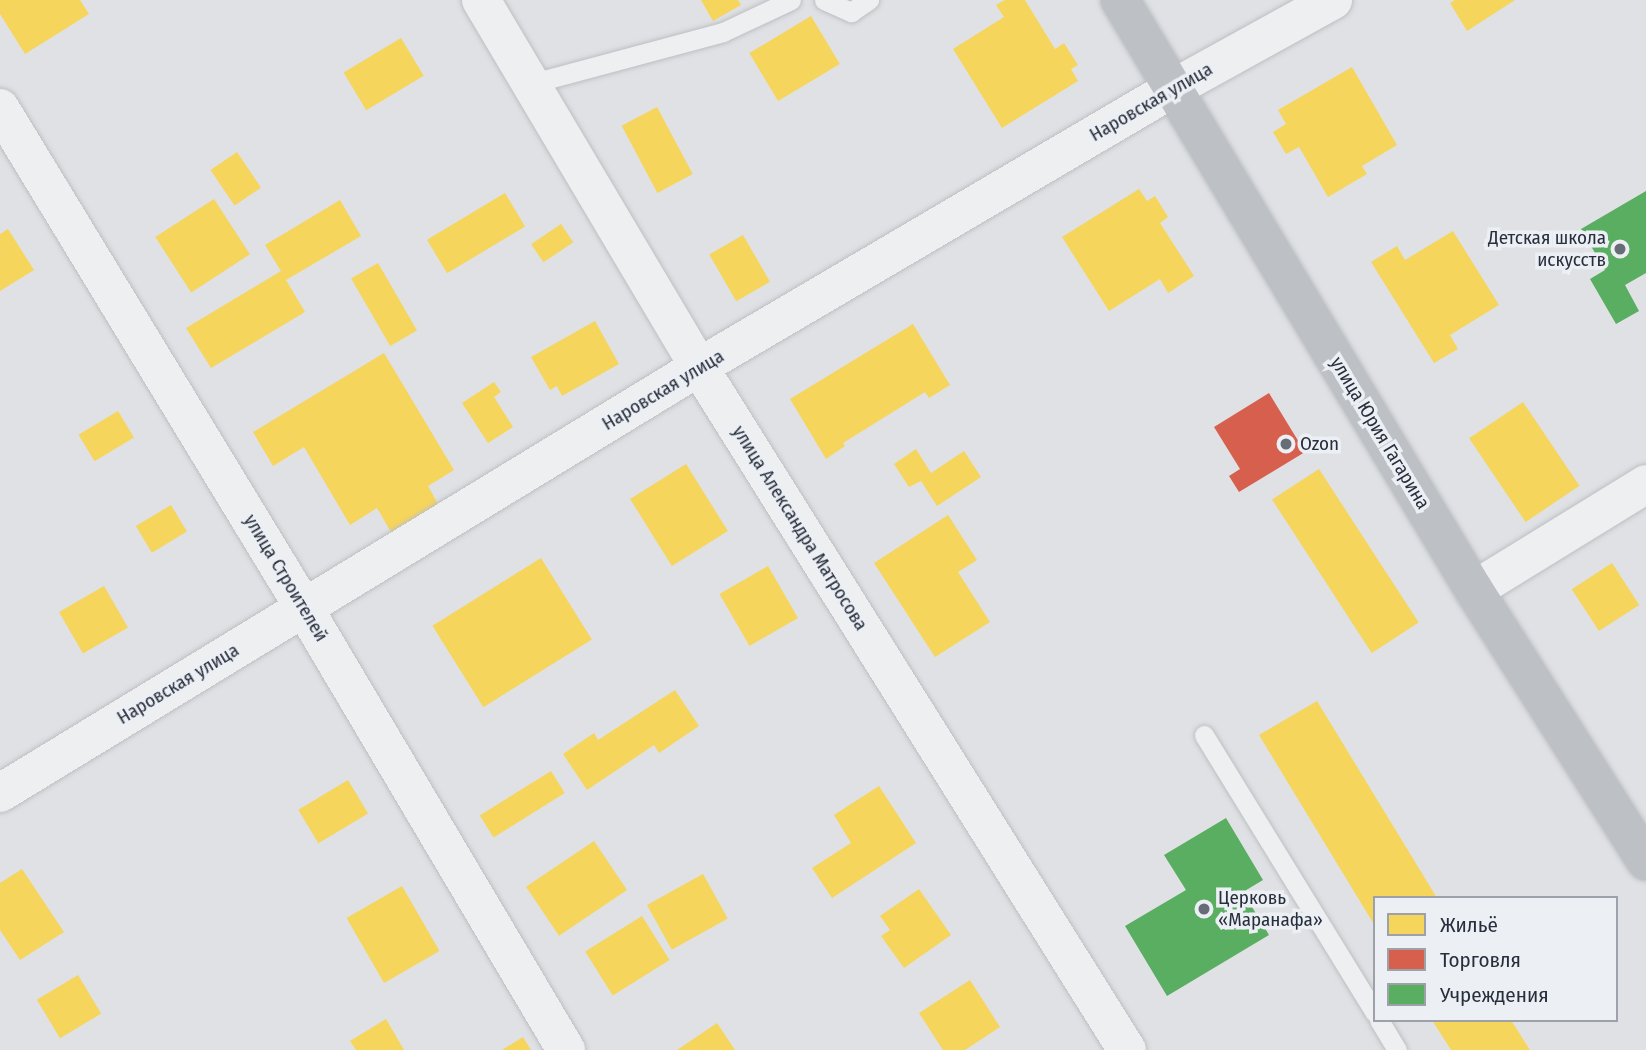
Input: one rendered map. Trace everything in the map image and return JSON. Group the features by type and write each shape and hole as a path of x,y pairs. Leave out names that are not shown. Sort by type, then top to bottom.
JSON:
{"street":[{"name":"улица Александра Матросова","path":"481,0 533,83 699,368 1127,1050"},
{"name":"улица Юрия Гагарина","path":"1119,0 1474,590 1646,861"},
{"name":"Наровская улица","path":"0,793 699,368 1172,89 1333,0"},
{"name":"улица Строителей","path":"0,108 304,607 566,1050"},
{"path":"1474,590 1646,484"}],"lane":[{"path":"533,83 723,33 791,0"},
{"path":"824,0 851,12 869,0"},
{"path":"1204,735 1373,1010"},
{"path":"1380,1022 1397,1050"}],"building: Жильё":[{"path":"0,0 80,0 89,14 25,54 0,14"},
{"path":"701,0 738,0 741,5 713,21"},
{"path":"1005,0 1025,0 1055,49 1064,43 1078,65 1071,69 1078,81 1002,128 953,49 1004,17 996,5"},
{"path":"1455,0 1515,0 1467,31 1450,3"},
{"path":"811,16 840,64 778,101 749,53"},
{"path":"401,38 424,76 366,110 344,73"},
{"path":"1352,67 1397,145 1362,166 1367,174 1328,197 1299,147 1286,154 1273,132 1286,124 1278,110"},
{"path":"657,107 693,174 657,193 622,126"},
{"path":"237,152 261,188 235,206 210,170"},
{"path":"1139,189 1147,201 1155,196 1168,217 1160,223 1194,276 1168,293 1160,279 1109,311 1062,237"},
{"path":"505,193 525,226 447,273 427,240"},
{"path":"214,199 250,254 191,292 155,237"},
{"path":"340,200 361,236 286,280 305,312 211,368 186,328 281,271 265,245"},
{"path":"561,224 573,242 543,262 531,244"},
{"path":"8,229 34,270 0,291 0,234"},
{"path":"1453,231 1499,305 1450,335 1458,349 1434,363 1371,262 1397,246 1405,260"},
{"path":"743,235 770,282 736,301 709,254"},
{"path":"378,263 417,331 390,346 351,278"},
{"path":"595,321 619,364 562,396 557,386 550,390 531,357"},
{"path":"913,324 950,385 929,398 925,392 843,443 845,446 826,459 790,399"},
{"path":"384,353 454,470 428,486 438,504 391,532 377,508 350,525 304,447 273,466 253,432"},
{"path":"494,382 501,392 494,397 513,427 488,443 462,403"},
{"path":"1523,402 1579,486 1526,522 1469,438"},
{"path":"118,411 134,438 95,461 79,435"},
{"path":"916,449 931,473 964,451 981,477 937,506 921,481 909,487 894,464"},
{"path":"686,464 728,531 672,566 630,499"},
{"path":"1319,469 1419,622 1372,653 1272,499"},
{"path":"171,505 187,532 152,553 136,526"},
{"path":"948,515 977,560 958,572 990,622 935,657 874,563"},
{"path":"541,558 592,639 483,707 432,626"},
{"path":"1612,563 1639,605 1599,631 1572,589"},
{"path":"768,566 798,618 750,646 720,594"},
{"path":"104,586 128,628 83,654 59,612"},
{"path":"675,690 699,726 659,753 654,745 587,790 563,754 594,733 598,740"},
{"path":"1317,701 1436,896 1373,896 1373,923 1259,735"},
{"path":"551,771 565,793 494,838 480,816"},
{"path":"348,780 368,813 318,843 298,810"},
{"path":"879,786 916,843 832,898 812,868 851,843 834,815"},
{"path":"594,841 627,890 559,936 526,887"},
{"path":"22,869 64,932 20,960 0,930 0,883"},
{"path":"703,874 728,919 672,950 647,905"},
{"path":"402,886 440,951 384,983 347,918"},
{"path":"919,889 951,935 904,968 881,936 890,930 880,916"},
{"path":"642,916 670,960 613,996 585,952"},
{"path":"78,975 101,1014 60,1038 37,1000"},
{"path":"970,980 1000,1027 965,1050 943,1050 919,1013"},
{"path":"386,1019 404,1050 356,1050 350,1041"},
{"path":"1433,1022 1512,1022 1530,1050 1451,1050"},
{"path":"717,1023 735,1050 677,1050"},
{"path":"523,1037 531,1050 502,1050"}],"building: Торговля":[{"path":"1269,393 1305,452 1239,492 1229,476 1240,469 1214,427"}],"building: Учреждения":[{"name":"Детская школа искусств","path":"1646,191 1646,273 1625,285 1639,311 1616,324 1590,279 1605,270 1581,229"},
{"name":"Церковь «Маранафа»","path":"1226,818 1263,880 1243,892 1269,935 1167,996 1125,926 1186,890 1164,855"}],"place":[{"name":"Детская школа искусств","path":"1620,249"},
{"name":"Ozon","path":"1286,444"},
{"name":"Церковь «Маранафа»","path":"1204,909"}]}
